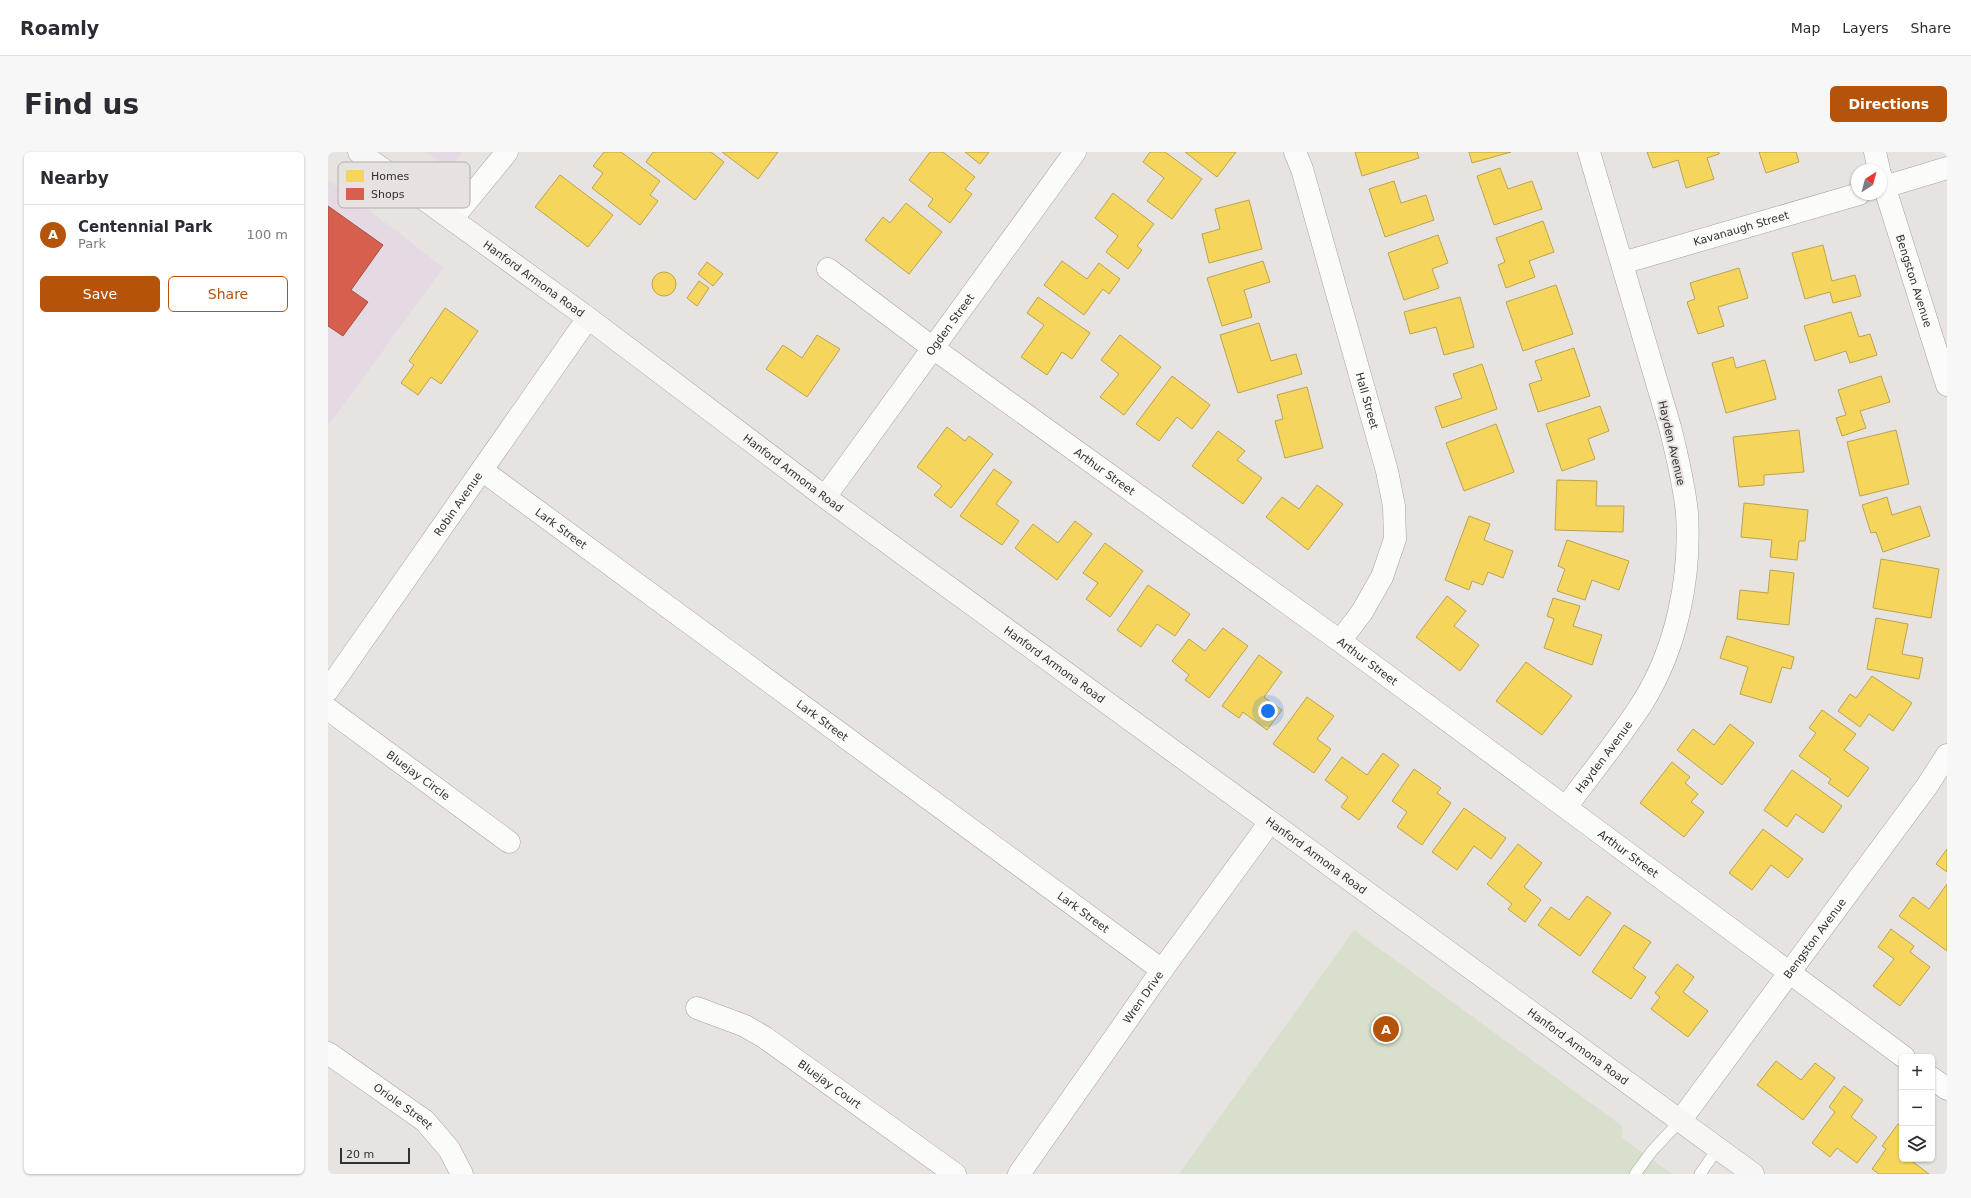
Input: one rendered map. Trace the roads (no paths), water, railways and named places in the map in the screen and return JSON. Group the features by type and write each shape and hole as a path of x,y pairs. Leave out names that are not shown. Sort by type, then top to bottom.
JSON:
{"main road":[{"name":"Hanford Armona Road","path":"359,152 373,162"},
{"name":"Hanford Armona Road","path":"437,208 588,318 825,497 1753,1174"}],"street":[{"path":"470,197 507,152"},
{"name":"Ogden Street","path":"825,497 1075,152"},
{"name":"Hall Street","path":"1295,152 1302,169 1381,449 1394,506 1395,539 1382,577 1362,612 1340,641"},
{"name":"Hayden Avenue","path":"1566,807 1643,701 1663,662 1679,614 1686,559 1687,514 1681,469 1589,152"},
{"name":"Bengston Avenue","path":"1875,152 1878,164"},
{"path":"1887,179 1947,168"},
{"name":"Kavanaugh Street","path":"1622,263 1851,196"},
{"name":"Bengston Avenue","path":"1887,199 1947,385"},
{"path":"452,219 461,208"},
{"name":"Arthur Street","path":"828,269 933,348 1340,641 1900,1054"},
{"name":"Robin Avenue","path":"328,690 483,471 588,318"},
{"name":"Lark Street","path":"483,471 1162,970"},
{"name":"Bluejay Circle","path":"328,709 509,842"},
{"name":"Bengston Avenue","path":"1680,1121 1927,786 1947,754"},
{"name":"Wren Drive","path":"1019,1174 1162,970 1270,822"},
{"name":"Bluejay Court","path":"697,1008 745,1026 764,1037 955,1174"},
{"name":"Oriole Street","path":"328,1053 425,1121 449,1149 462,1174"},
{"path":"1935,1080 1947,1089"}],"lane":[{"path":"1635,1174 1652,1151 1680,1121"},
{"path":"1700,1174 1718,1148"}],"place":[{"name":"Centennial Park","path":"1386,1029"}]}
